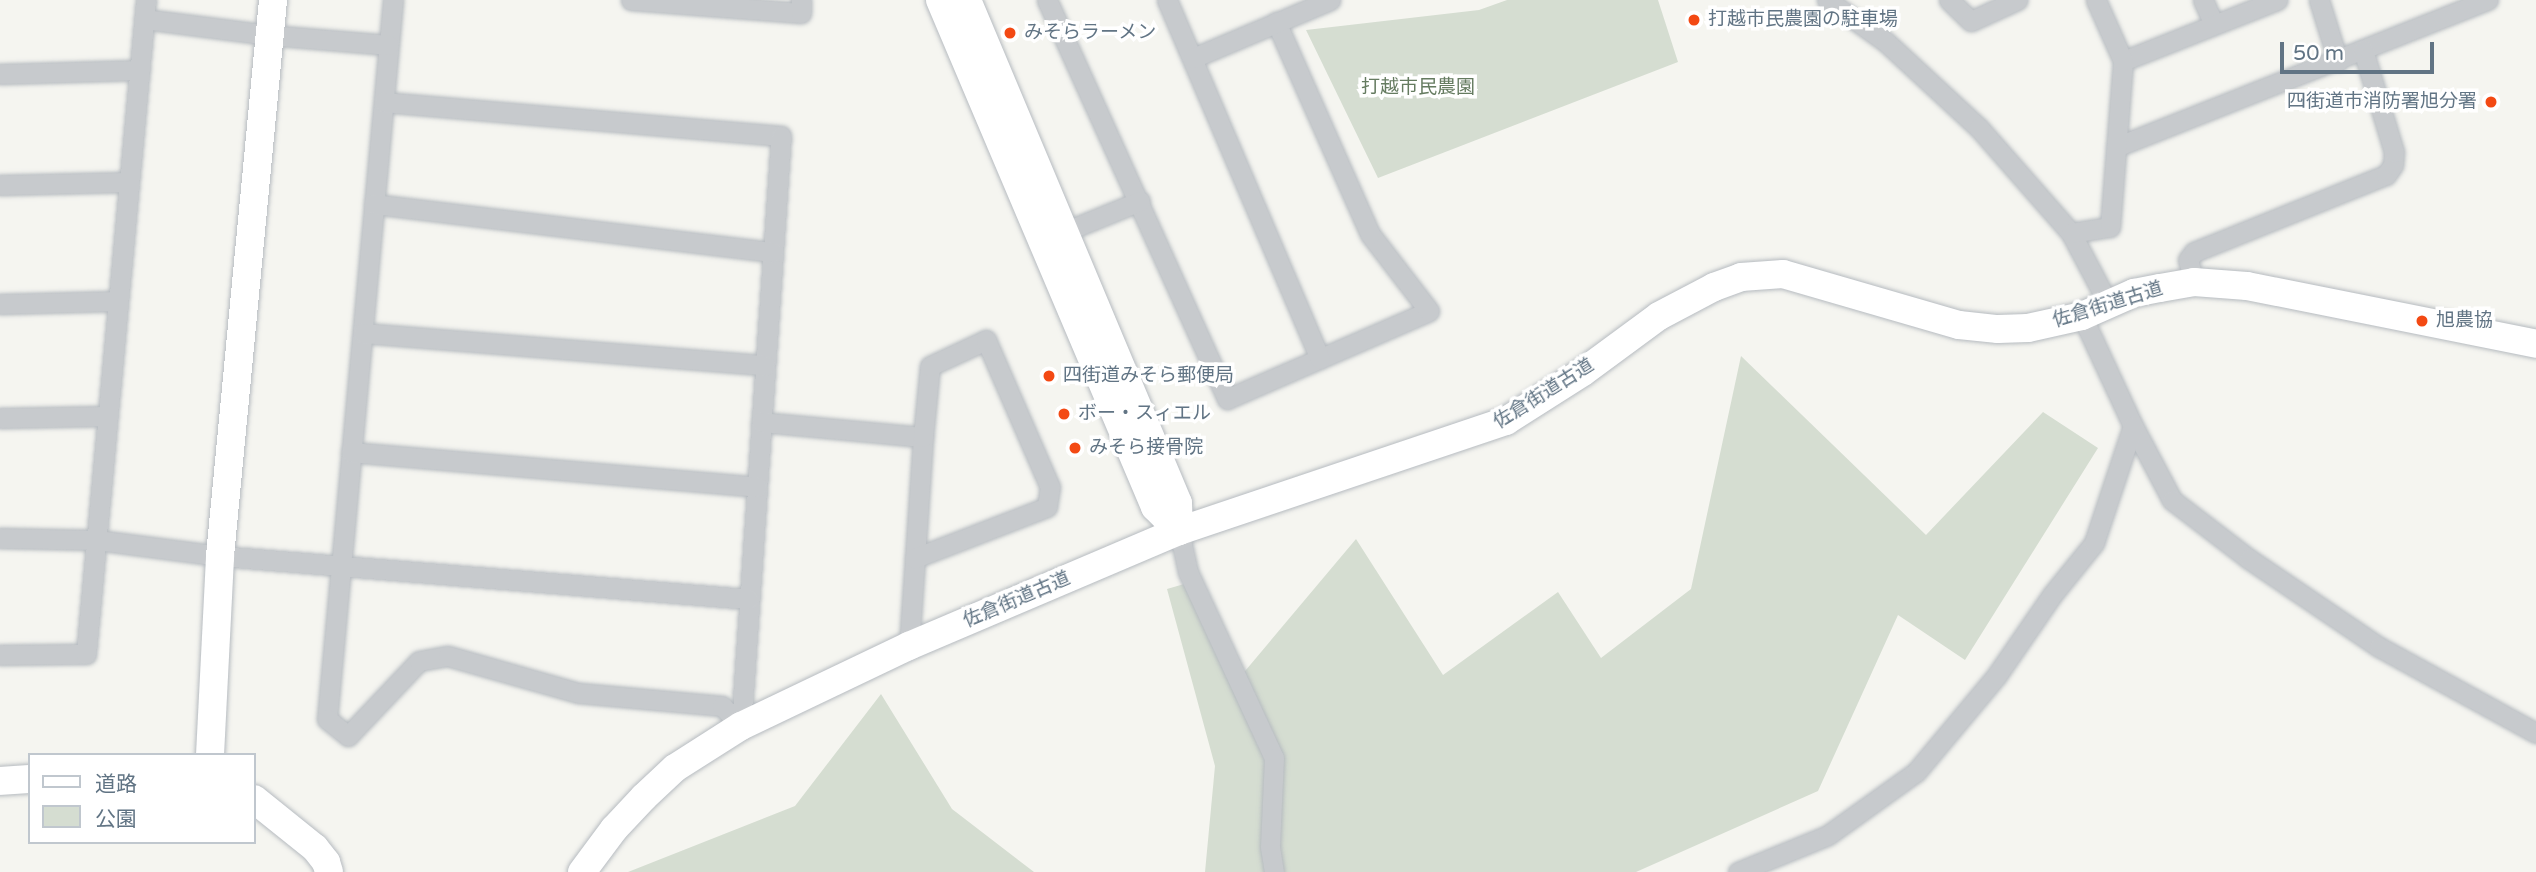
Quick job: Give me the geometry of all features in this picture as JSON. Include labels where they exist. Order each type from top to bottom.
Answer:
[{"type":"street","points":[[210,753],[220,555],[273,0]]},
{"type":"street","points":[[393,0],[327,719],[348,736],[419,661],[448,656],[579,693],[722,706],[741,726]]},
{"type":"street","points":[[631,0],[801,13],[801,0]]},
{"type":"street","points":[[940,0],[1155,507],[1179,531]]},
{"type":"street","points":[[967,0],[1178,503],[1179,531],[1188,572],[1274,758],[1270,847],[1274,872]]},
{"type":"street","points":[[1047,0],[1140,201],[1227,399],[1429,311],[1370,234],[1276,22]]},
{"type":"street","points":[[1167,0],[1320,359]]},
{"type":"street","points":[[1193,58],[1330,0]]},
{"type":"street","points":[[1827,0],[1886,42],[1979,128],[2071,233],[2109,305]]},
{"type":"street","points":[[1949,0],[1970,21],[2017,0]]},
{"type":"street","points":[[2071,233],[2110,227],[2123,61],[2096,0]]},
{"type":"street","points":[[2203,0],[2214,25]]},
{"type":"street","points":[[2123,61],[2277,0]]},
{"type":"street","points":[[2319,0],[2338,61]]},
{"type":"street","points":[[2116,147],[2488,0]]},
{"type":"street","points":[[0,655],[86,654],[145,10],[269,35],[389,45]]},
{"type":"street","points":[[2194,282],[2188,260],[2194,252],[2386,175],[2393,165],[2394,152],[2363,50]]},
{"type":"street","points":[[0,74],[140,70]]},
{"type":"street","points":[[384,102],[781,136],[741,726]]},
{"type":"street","points":[[0,184],[130,182]]},
{"type":"street","points":[[1064,232],[1140,201]]},
{"type":"street","points":[[374,204],[773,252]]},
{"type":"street","name":"佐倉街道古道","points":[[582,872],[614,829],[644,797],[676,768],[741,726],[909,646],[1179,531],[1506,421],[1583,372],[1659,316],[1714,287],[1741,277],[1783,274],[1813,280],[1959,325],[2028,327],[2082,316],[2134,293],[2194,282],[2247,286],[2536,344]]},
{"type":"street","points":[[0,304],[118,301]]},
{"type":"street","points":[[2082,316],[2133,426],[2172,500],[2249,559],[2379,647],[2536,733]]},
{"type":"street","points":[[363,333],[765,365]]},
{"type":"street","points":[[909,646],[923,437],[930,366],[986,340],[1050,487],[1047,507],[915,558]]},
{"type":"street","points":[[0,418],[108,416]]},
{"type":"street","points":[[761,422],[923,437]]},
{"type":"street","points":[[1738,872],[1828,835],[1916,772],[1997,675],[2052,595],[2094,542],[2133,426]]},
{"type":"street","points":[[351,452],[756,487]]},
{"type":"street","points":[[0,538],[97,540],[220,555],[748,599]]},
{"type":"street","points":[[0,781],[28,779]]},
{"type":"street","points":[[256,801],[315,848],[326,862],[329,872]]},
{"type":"green space","name":"打越市民農園","points":[[1507,0],[1658,0],[1678,62],[1378,178],[1306,30],[1479,10]]},
{"type":"green space","points":[[1741,356],[1926,535],[2043,412],[2098,448],[1965,660],[1898,615],[1818,791],[1636,872],[1205,872],[1215,766],[1167,589],[1191,582],[1235,683],[1356,539],[1443,675],[1558,592],[1601,658],[1691,589]]},
{"type":"green space","points":[[881,694],[952,809],[1034,872],[628,872],[795,806]]},
{"type":"place","name":"打越市民農園の駐車場","points":[[1694,20]]},
{"type":"place","name":"みそらラーメン","points":[[1010,33]]},
{"type":"place","name":"四街道市消防署旭分署","points":[[2491,102]]},
{"type":"place","name":"旭農協","points":[[2422,321]]},
{"type":"place","name":"四街道みそら郵便局","points":[[1049,376]]},
{"type":"place","name":"ボー・スィエル","points":[[1064,414]]},
{"type":"place","name":"みそら接骨院","points":[[1075,448]]}]
